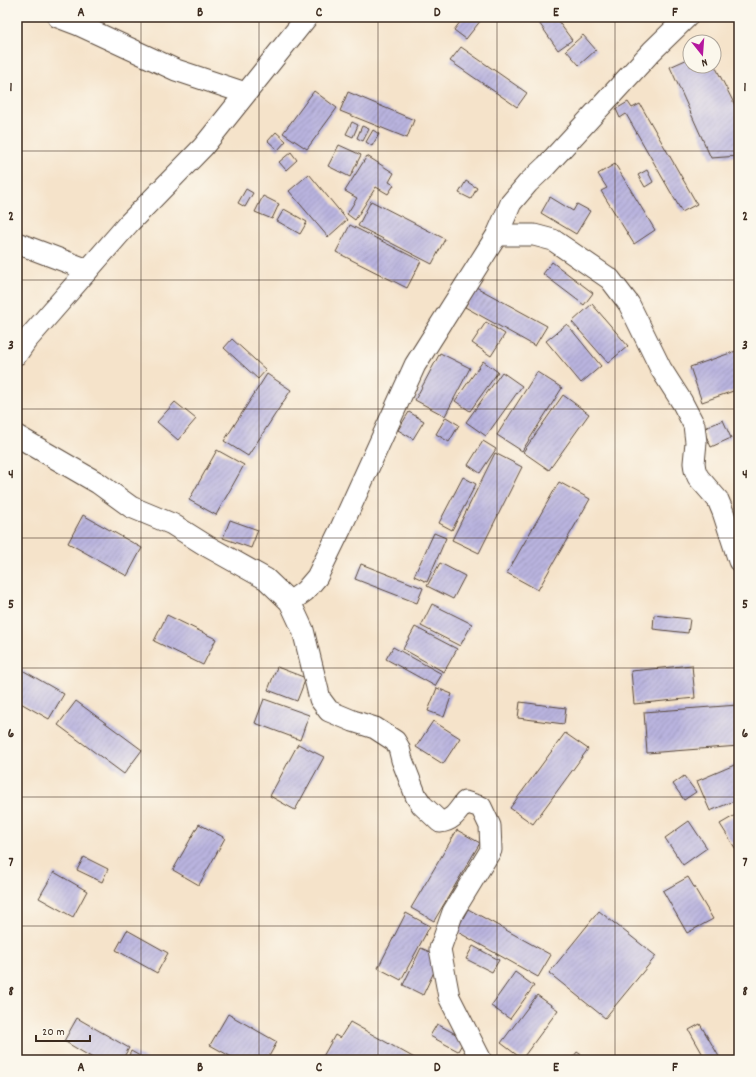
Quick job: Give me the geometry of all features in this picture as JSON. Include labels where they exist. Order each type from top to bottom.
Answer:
[{"type":"street","points":[[58,17],[79,25],[176,70],[245,93]]},
{"type":"street","points":[[17,354],[26,341],[129,223],[203,147],[307,17]]},
{"type":"street","points":[[290,602],[305,591],[317,576],[340,530],[415,365],[497,235],[511,203],[652,51],[687,17]]},
{"type":"street","points":[[497,235],[534,235],[554,240],[610,279],[629,304],[661,369],[682,402],[694,425],[696,442],[694,464],[695,470],[698,477],[718,500],[739,561]]},
{"type":"street","points":[[17,243],[88,270]]},
{"type":"street","points":[[17,436],[98,483],[132,507],[172,524],[207,546],[266,579],[290,602],[303,630],[320,699],[329,711],[375,728],[395,742],[416,796],[422,805],[440,822],[448,822],[465,802],[481,807],[490,826],[491,850],[453,912],[440,949],[449,997],[481,1060]]},
{"type":"building","points":[[80,17],[102,17],[99,25]]},
{"type":"building","points":[[464,17],[477,17],[481,20],[466,39],[454,30]]},
{"type":"building","points":[[535,17],[555,17],[572,40],[558,50]]},
{"type":"building","points":[[583,35],[596,50],[579,65],[566,50]]},
{"type":"building","points":[[461,47],[527,93],[517,107],[450,61]]},
{"type":"building","points":[[682,62],[682,74],[719,74],[739,113],[739,156],[711,158],[670,67]]},
{"type":"building","points":[[314,91],[337,108],[307,149],[283,133]]},
{"type":"building","points":[[348,92],[414,120],[407,138],[340,111]]},
{"type":"building","points":[[628,102],[632,108],[640,104],[697,204],[682,212],[626,114],[620,118],[616,109]]},
{"type":"building","points":[[352,122],[358,125],[353,137],[346,134]]},
{"type":"building","points":[[362,126],[369,129],[363,141],[357,138]]},
{"type":"building","points":[[373,130],[379,134],[372,146],[366,142]]},
{"type":"building","points":[[276,132],[286,141],[278,150],[268,141]]},
{"type":"building","points":[[339,145],[361,155],[350,177],[328,166]]},
{"type":"building","points":[[291,152],[297,160],[286,170],[279,162]]},
{"type":"building","points":[[367,156],[394,173],[389,182],[394,185],[388,194],[376,187],[355,220],[347,214],[357,198],[345,191]]},
{"type":"building","points":[[615,164],[655,230],[634,244],[601,191],[607,188],[598,174]]},
{"type":"building","points":[[647,170],[653,182],[645,187],[638,175]]},
{"type":"building","points":[[309,174],[347,220],[328,237],[289,191]]},
{"type":"building","points":[[466,181],[477,188],[471,199],[459,193]]},
{"type":"building","points":[[246,189],[253,193],[245,207],[238,203]]},
{"type":"building","points":[[263,196],[279,204],[272,219],[255,212]]},
{"type":"building","points":[[550,197],[573,211],[577,204],[590,211],[576,234],[541,213]]},
{"type":"building","points":[[371,201],[445,239],[432,264],[358,226]]},
{"type":"building","points":[[284,209],[307,222],[300,234],[277,221]]},
{"type":"building","points":[[350,225],[421,261],[407,288],[336,252]]},
{"type":"building","points":[[552,262],[593,293],[584,305],[543,274]]},
{"type":"building","points":[[476,287],[547,326],[535,346],[465,307]]},
{"type":"building","points":[[592,304],[628,346],[608,363],[572,322]]},
{"type":"building","points":[[486,322],[505,334],[491,356],[472,343]]},
{"type":"building","points":[[567,324],[601,366],[581,383],[546,341]]},
{"type":"building","points":[[232,339],[266,370],[258,379],[224,348]]},
{"type":"building","points":[[739,350],[739,389],[702,402],[690,367]]},
{"type":"building","points":[[440,353],[470,368],[445,416],[415,400]]},
{"type":"building","points":[[483,361],[498,372],[470,411],[455,401]]},
{"type":"building","points":[[502,372],[522,386],[486,436],[466,422]]},
{"type":"building","points":[[537,372],[562,388],[522,451],[497,435]]},
{"type":"building","points":[[267,374],[291,390],[248,456],[224,441]]},
{"type":"building","points":[[563,395],[589,414],[549,470],[523,452]]},
{"type":"building","points":[[175,402],[196,419],[178,440],[157,422]]},
{"type":"building","points":[[409,412],[424,421],[413,439],[398,430]]},
{"type":"building","points":[[446,417],[459,425],[449,442],[436,434]]},
{"type":"building","points":[[723,420],[731,438],[711,447],[703,429]]},
{"type":"building","points":[[483,441],[496,449],[480,473],[468,465]]},
{"type":"building","points":[[217,450],[244,465],[216,515],[189,500]]},
{"type":"building","points":[[495,453],[522,467],[479,553],[452,540]]},
{"type":"building","points":[[463,477],[476,484],[452,530],[439,523]]},
{"type":"building","points":[[559,482],[590,499],[538,590],[507,573]]},
{"type":"building","points":[[83,515],[142,548],[127,576],[68,543]]},
{"type":"building","points":[[230,520],[258,530],[251,548],[223,538]]},
{"type":"building","points":[[434,533],[446,538],[427,582],[414,576]]},
{"type":"building","points":[[440,563],[465,576],[453,599],[427,586]]},
{"type":"building","points":[[361,564],[423,588],[417,603],[355,579]]},
{"type":"building","points":[[432,604],[472,624],[460,646],[421,626]]},
{"type":"building","points":[[167,615],[216,639],[203,665],[154,641]]},
{"type":"building","points":[[654,615],[690,619],[688,633],[653,629]]},
{"type":"building","points":[[415,627],[457,649],[444,672],[403,649]]},
{"type":"building","points":[[393,647],[442,674],[435,686],[386,659]]},
{"type":"building","points":[[692,665],[695,698],[634,704],[631,671]]},
{"type":"building","points":[[17,667],[64,694],[49,719],[17,701]]},
{"type":"building","points":[[277,667],[306,678],[297,701],[268,690]]},
{"type":"building","points":[[437,688],[452,694],[444,717],[428,711]]},
{"type":"building","points":[[264,699],[309,715],[300,740],[255,723]]},
{"type":"building","points":[[76,701],[142,750],[124,774],[58,725]]},
{"type":"building","points":[[520,702],[566,708],[564,724],[518,718]]},
{"type":"building","points":[[738,705],[739,746],[647,753],[644,712]]},
{"type":"building","points":[[433,721],[460,738],[443,764],[416,747]]},
{"type":"building","points":[[565,733],[588,749],[533,824],[510,808]]},
{"type":"building","points":[[298,744],[324,757],[295,810],[270,796]]},
{"type":"building","points":[[739,763],[739,799],[710,811],[697,781]]},
{"type":"building","points":[[684,776],[696,792],[684,800],[673,784]]},
{"type":"building","points":[[739,813],[739,850],[737,851],[720,824]]},
{"type":"building","points":[[689,821],[707,848],[683,865],[665,838]]},
{"type":"building","points":[[199,824],[225,838],[199,885],[173,870]]},
{"type":"building","points":[[457,830],[480,843],[434,921],[411,908]]},
{"type":"building","points":[[84,857],[108,869],[102,882],[77,870]]},
{"type":"building","points":[[54,872],[87,891],[73,917],[39,898]]},
{"type":"building","points":[[688,877],[713,919],[687,933],[663,891]]},
{"type":"building","points":[[468,909],[551,955],[538,977],[456,931]]},
{"type":"building","points":[[599,911],[656,956],[605,1018],[549,973]]},
{"type":"building","points":[[406,913],[430,926],[401,980],[378,968]]},
{"type":"building","points":[[127,930],[168,953],[157,973],[116,950]]},
{"type":"building","points":[[473,946],[499,960],[492,972],[466,959]]},
{"type":"building","points":[[421,948],[441,957],[423,995],[403,985]]},
{"type":"building","points":[[515,972],[534,986],[510,1019],[491,1006]]},
{"type":"building","points":[[537,995],[558,1010],[522,1059],[501,1043]]},
{"type":"building","points":[[228,1014],[277,1042],[267,1060],[237,1060],[210,1045]]},
{"type":"building","points":[[77,1018],[129,1048],[122,1060],[96,1060],[64,1041]]},
{"type":"building","points":[[350,1022],[418,1060],[321,1060],[335,1035],[340,1038]]},
{"type":"building","points":[[437,1024],[465,1039],[458,1051],[430,1036]]},
{"type":"building","points":[[700,1024],[721,1060],[706,1060],[689,1030]]},
{"type":"building","points":[[131,1051],[147,1060],[127,1060]]},
{"type":"building","points":[[577,1052],[589,1060],[571,1060]]}]
